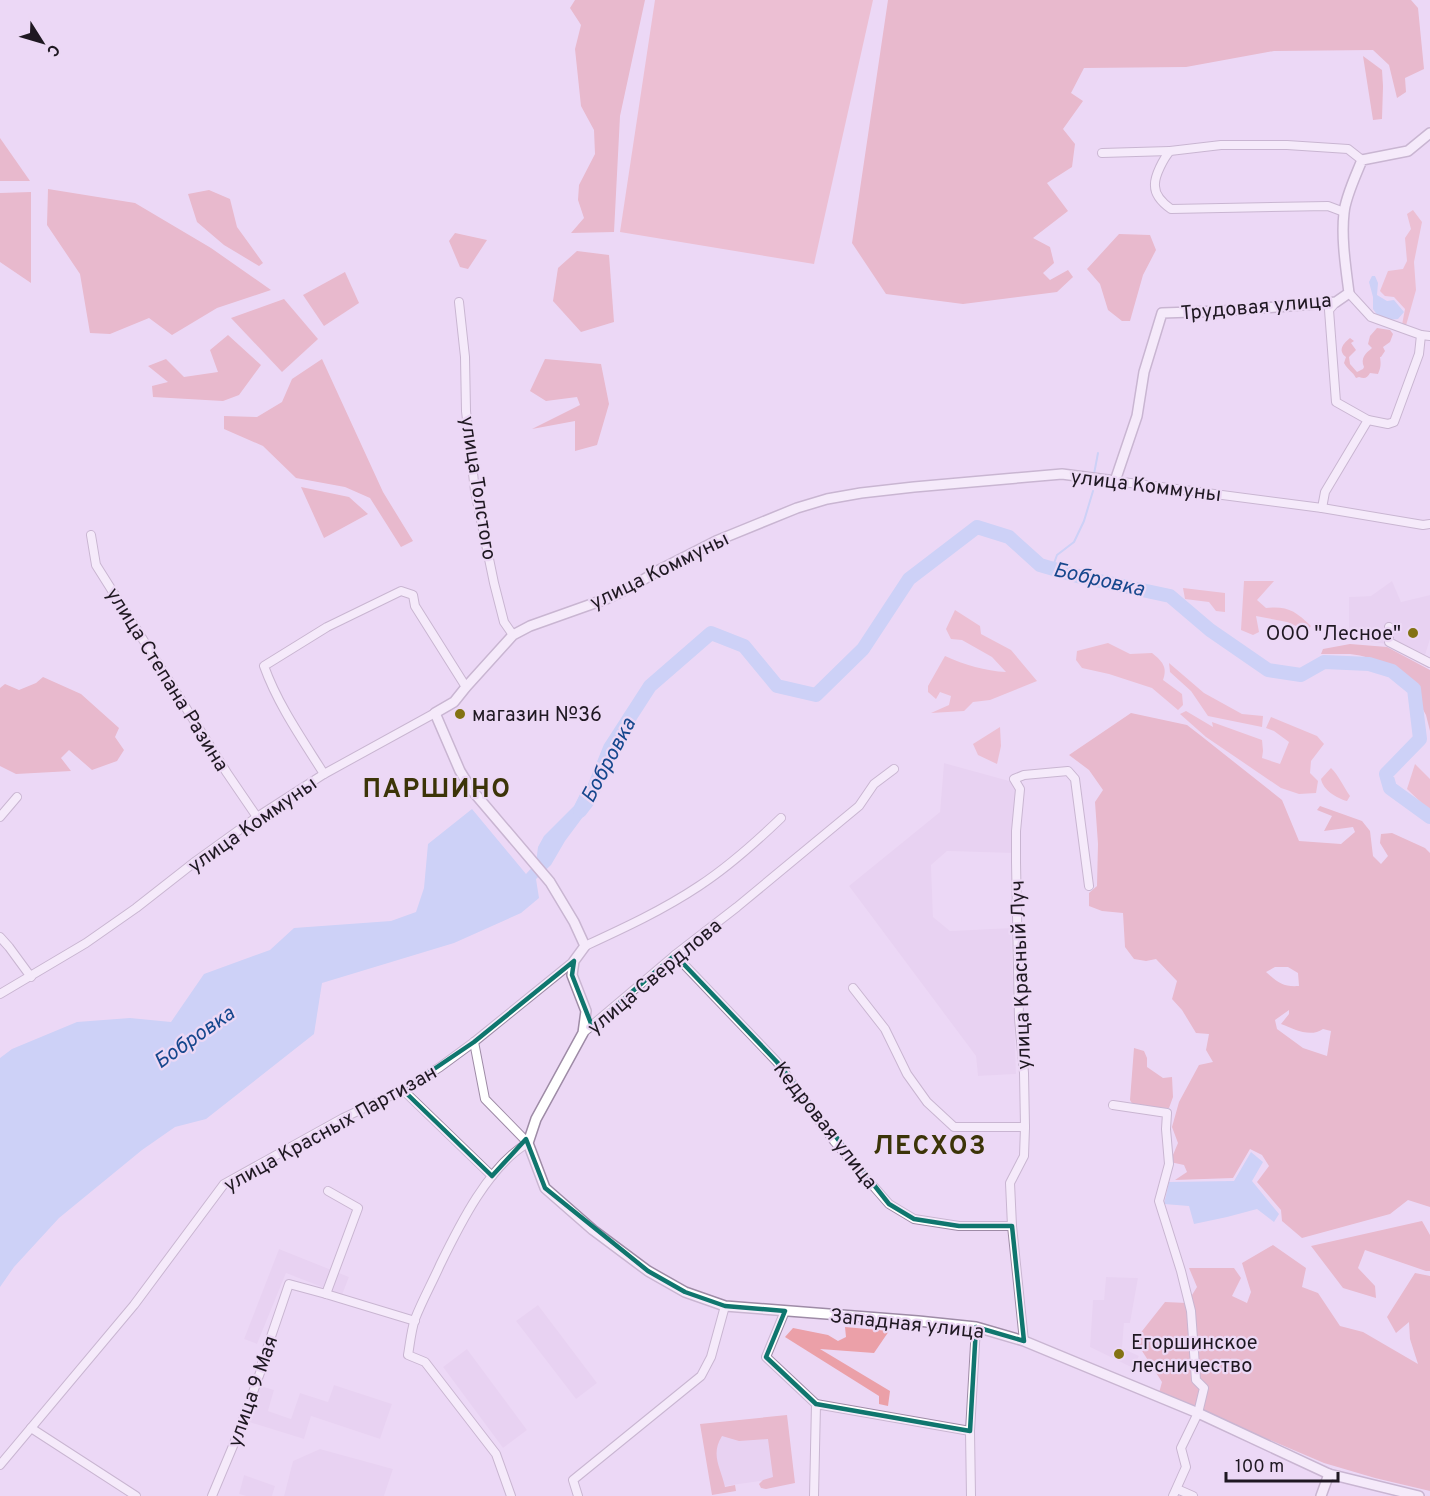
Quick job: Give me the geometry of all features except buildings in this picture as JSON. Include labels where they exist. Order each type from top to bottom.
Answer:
[{"type":"street","points":[[1102,153],[1170,151],[1221,145],[1287,146],[1348,149],[1362,160],[1408,151],[1430,133]]},
{"type":"street","points":[[1170,151],[1162,161],[1155,187],[1161,202],[1171,209],[1328,206],[1344,212]]},
{"type":"street","points":[[1362,160],[1344,212],[1345,263],[1349,293],[1371,317],[1421,335],[1430,336]]},
{"type":"street","name":"Трудовая улица","points":[[1115,481],[1137,416],[1144,372],[1162,313],[1223,312],[1336,302],[1349,293]]},
{"type":"street","name":"улица Толстого","points":[[459,302],[474,491],[504,622],[513,635]]},
{"type":"street","points":[[1336,302],[1329,310],[1336,402],[1368,420],[1388,424],[1394,422],[1419,354],[1421,335]]},
{"type":"street","points":[[1322,508],[1325,492],[1368,420]]},
{"type":"street","name":"улица Коммуны","points":[[0,994],[86,943],[136,908],[196,861],[324,774],[454,702],[513,635],[530,626],[606,599],[716,541],[796,508],[861,493],[1062,474],[1322,508],[1423,525],[1430,524]]},
{"type":"street","name":"улица Степана Разина","points":[[92,535],[96,565],[257,818]]},
{"type":"street","points":[[324,774],[283,709],[264,666],[327,627],[401,591],[413,595],[415,606],[466,687]]},
{"type":"street","points":[[1389,627],[1389,642],[1430,663]]},
{"type":"street","points":[[435,713],[460,771],[471,789],[550,882],[574,922],[585,946]]},
{"type":"street","name":"улица Свердлова","points":[[528,1143],[536,1119],[583,1033],[675,955],[859,806],[874,784],[894,769]]},
{"type":"street","name":"улица Красный Луч","points":[[1024,1341],[1012,1226],[1010,1183],[1024,1156],[1025,1127],[1024,1073],[1019,1019],[1016,862],[1020,789],[1014,778],[1068,771],[1075,779],[1089,886]]},
{"type":"street","points":[[0,817],[18,797]]},
{"type":"street","name":"улица Красных Партизан","points":[[0,1465],[134,1305],[224,1184],[343,1118],[403,1090],[440,1067],[574,960],[585,946],[632,924],[700,886],[757,842],[781,818]]},
{"type":"street","points":[[0,937],[31,977]]},
{"type":"street","name":"Кедровая улица","points":[[675,955],[777,1062],[834,1141],[889,1204],[914,1219],[959,1226],[1012,1226]]},
{"type":"street","points":[[574,960],[572,975],[586,1011],[583,1033]]},
{"type":"street","points":[[853,988],[885,1029],[908,1074],[927,1102],[954,1127],[1025,1127]]},
{"type":"street","points":[[474,1042],[485,1100],[528,1143],[517,1149],[492,1176],[470,1209],[415,1321],[408,1355],[424,1362],[496,1454],[511,1496]]},
{"type":"street","points":[[403,1090],[492,1176]]},
{"type":"street","points":[[1113,1104],[1167,1113],[1169,1164],[1159,1201],[1191,1311],[1196,1380],[1204,1388],[1198,1413],[1181,1448],[1186,1467],[1175,1492],[1193,1496]]},
{"type":"street","name":"Западная улица","points":[[528,1143],[545,1188],[593,1230],[648,1271],[685,1292],[725,1306],[918,1321],[975,1328],[1024,1341],[1198,1413],[1329,1474],[1419,1496]]},
{"type":"street","points":[[328,1191],[358,1208],[326,1294],[415,1321]]},
{"type":"street","name":"улица 9 Мая","points":[[212,1496],[238,1434],[289,1284],[326,1294]]},
{"type":"street","points":[[578,1496],[573,1480],[701,1376],[711,1357],[725,1306]]},
{"type":"street","points":[[784,1311],[766,1357],[816,1404],[970,1431]]},
{"type":"street","points":[[971,1496],[970,1431],[975,1328]]},
{"type":"street","points":[[814,1496],[816,1404]]},
{"type":"street","points":[[31,1428],[136,1496]]},
{"type":"street","points":[[1321,1496],[1329,1474]]},
{"type":"highlighted area","points":[[675,955],[777,1062],[889,1204],[914,1219],[959,1226],[1012,1226],[1024,1341],[976,1327],[970,1431],[816,1404],[766,1357],[785,1311],[725,1306],[685,1292],[648,1271],[545,1188],[526,1139],[492,1176],[403,1090],[474,1042],[574,961],[572,975],[592,1026]]},
{"type":"shaded area","points":[[575,0],[645,0],[620,116],[614,232],[571,233],[584,218],[578,200],[579,185],[595,154],[594,130],[581,106],[575,49],[581,25],[570,8]]},
{"type":"shaded area","points":[[655,0],[873,0],[814,264],[620,232]]},
{"type":"shaded area","points":[[888,0],[1411,0],[1418,8],[1424,69],[1405,78],[1406,92],[1397,98],[1389,65],[1373,50],[1274,51],[1186,67],[1084,68],[1071,93],[1083,101],[1063,129],[1075,144],[1072,167],[1047,183],[1068,211],[1033,238],[1050,247],[1054,263],[1043,273],[1050,280],[1068,270],[1073,277],[1057,292],[963,304],[886,294],[852,243]]},
{"type":"shaded area","points":[[1363,56],[1382,70],[1382,119],[1373,120]]},
{"type":"shaded area","points":[[0,138],[30,181],[0,181]]},
{"type":"shaded area","points":[[48,189],[135,203],[211,248],[271,290],[217,308],[172,335],[149,318],[110,334],[90,333],[80,274],[47,225]]},
{"type":"shaded area","points":[[209,190],[230,199],[237,227],[263,263],[259,266],[224,245],[197,222],[188,194]]},
{"type":"shaded area","points":[[31,192],[31,283],[0,262],[0,193]]},
{"type":"shaded area","points":[[1413,210],[1422,222],[1414,262],[1416,290],[1405,329],[1402,325],[1405,309],[1394,297],[1385,296],[1380,291],[1388,271],[1403,269],[1407,261],[1405,238],[1411,229],[1407,214]]},
{"type":"shaded area","points":[[455,233],[487,240],[468,269],[460,267],[449,241]]},
{"type":"shaded area","points":[[1119,234],[1150,235],[1156,250],[1143,275],[1130,321],[1122,321],[1108,310],[1100,284],[1087,269]]},
{"type":"shaded area","points":[[577,251],[609,255],[614,322],[581,332],[553,301],[558,268]]},
{"type":"shaded area","points":[[345,272],[359,303],[324,326],[303,295]]},
{"type":"shaded area","points":[[284,299],[318,339],[282,372],[231,318]]},
{"type":"shaded area","points":[[1377,328],[1390,330],[1393,334],[1390,342],[1383,347],[1385,351],[1380,357],[1378,374],[1370,373],[1366,378],[1356,378],[1344,363],[1346,357],[1342,352],[1342,347],[1350,338],[1354,341],[1351,343],[1356,350],[1349,357],[1350,364],[1357,372],[1363,369],[1363,358],[1372,348],[1368,344],[1370,336]]},
{"type":"shaded area","points":[[228,335],[261,365],[239,395],[223,401],[153,397],[152,386],[168,382],[148,366],[166,359],[184,377],[218,372],[210,350]]},
{"type":"shaded area","points":[[322,359],[383,492],[413,541],[401,547],[370,498],[345,487],[296,478],[263,446],[224,429],[224,416],[257,417],[282,402],[292,379]]},
{"type":"shaded area","points":[[545,359],[601,364],[609,404],[597,445],[575,451],[575,421],[532,429],[580,405],[577,397],[546,401],[530,391]]},
{"type":"shaded area","points":[[301,487],[349,497],[368,514],[324,538]]},
{"type":"shaded area","points":[[1244,581],[1274,581],[1257,600],[1266,608],[1291,611],[1311,626],[1307,631],[1287,622],[1256,616],[1259,632],[1253,635],[1241,630]]},
{"type":"shaded area","name":"ООО \"Лесное\"","points":[[1392,581],[1401,602],[1430,595],[1430,639],[1423,662],[1387,644],[1349,639],[1349,597],[1371,596]]},
{"type":"shaded area","points":[[1183,588],[1225,593],[1225,612],[1216,611],[1209,602],[1185,599]]},
{"type":"shaded area","points":[[955,610],[980,626],[981,634],[1011,650],[1037,681],[990,700],[973,702],[964,711],[931,713],[949,705],[951,696],[940,692],[936,699],[928,692],[928,686],[945,656],[975,667],[1006,672],[992,657],[962,640],[951,639],[946,629]]},
{"type":"shaded area","points":[[1108,643],[1130,654],[1152,653],[1156,656],[1164,668],[1163,680],[1182,694],[1183,705],[1178,710],[1152,688],[1082,668],[1076,660],[1077,651]]},
{"type":"shaded area","points":[[1350,644],[1387,647],[1430,670],[1430,731],[1426,715],[1420,704],[1420,687],[1412,681],[1396,670],[1369,658],[1350,654],[1321,654],[1323,649]]},
{"type":"shaded area","points":[[1169,663],[1204,693],[1242,714],[1263,716],[1262,727],[1208,716],[1191,691],[1170,672]]},
{"type":"shaded area","points":[[43,677],[81,694],[119,728],[115,737],[124,750],[117,761],[92,770],[69,750],[61,758],[71,771],[16,774],[0,766],[0,688],[5,684],[19,690],[36,683]]},
{"type":"shaded area","points":[[1186,711],[1213,727],[1212,722],[1262,740],[1262,758],[1280,764],[1289,742],[1266,728],[1271,717],[1317,736],[1324,744],[1311,761],[1310,773],[1318,781],[1316,793],[1299,794],[1281,788],[1206,737],[1180,714]]},
{"type":"shaded area","points":[[1131,713],[1187,725],[1282,800],[1299,841],[1341,844],[1355,832],[1353,827],[1324,831],[1332,816],[1317,810],[1320,806],[1362,821],[1370,831],[1373,856],[1381,864],[1388,856],[1380,843],[1381,834],[1392,833],[1425,848],[1430,853],[1430,1207],[1408,1200],[1390,1214],[1302,1238],[1282,1221],[1281,1210],[1257,1182],[1269,1166],[1262,1155],[1250,1149],[1233,1178],[1175,1180],[1187,1172],[1184,1165],[1170,1162],[1178,1143],[1172,1127],[1179,1102],[1199,1065],[1213,1062],[1206,1050],[1209,1034],[1196,1033],[1182,1010],[1172,999],[1177,981],[1156,959],[1146,961],[1134,959],[1125,947],[1123,913],[1102,911],[1089,906],[1089,893],[1097,886],[1098,844],[1095,802],[1103,790],[1089,770],[1069,755]],"holes":[[[1275,967],[1288,967],[1298,973],[1299,986],[1281,984],[1266,972]],[[1289,1010],[1289,1014],[1281,1024],[1307,1033],[1323,1029],[1331,1031],[1327,1056],[1303,1048],[1277,1029],[1275,1020]]]},
{"type":"shaded area","points":[[1000,727],[1001,746],[997,764],[978,755],[973,744]]},
{"type":"shaded area","points":[[944,763],[1013,782],[1016,793],[1012,853],[947,851],[931,865],[933,917],[950,931],[1011,928],[1016,1074],[978,1076],[976,1056],[849,886],[940,812]]},
{"type":"shaded area","points":[[1415,764],[1430,779],[1430,811],[1407,789]]},
{"type":"shaded area","points":[[1331,768],[1350,796],[1347,801],[1331,793],[1322,783],[1321,779]]},
{"type":"shaded area","points":[[1134,1048],[1144,1051],[1147,1067],[1163,1078],[1172,1077],[1173,1097],[1169,1108],[1134,1107],[1130,1100]]},
{"type":"shaded area","points":[[1422,1221],[1430,1235],[1430,1271],[1365,1250],[1358,1268],[1375,1286],[1376,1298],[1343,1288],[1311,1246]]},
{"type":"shaded area","points":[[1273,1245],[1306,1268],[1302,1287],[1318,1293],[1340,1326],[1363,1332],[1418,1364],[1410,1339],[1409,1322],[1396,1333],[1387,1317],[1415,1273],[1430,1276],[1430,1491],[1324,1463],[1159,1393],[1162,1382],[1135,1340],[1165,1302],[1187,1303],[1197,1287],[1189,1268],[1234,1268],[1241,1278],[1232,1296],[1247,1303],[1251,1292],[1242,1263]]},
{"type":"shaded area","points":[[279,1249],[349,1277],[342,1295],[286,1273],[257,1344],[244,1339]]},
{"type":"shaded area","name":"Егоршинское лесничество","points":[[1106,1277],[1138,1278],[1130,1323],[1124,1323],[1122,1348],[1139,1356],[1133,1368],[1090,1347],[1093,1300],[1104,1300]]},
{"type":"shaded area","points":[[538,1305],[597,1383],[576,1399],[516,1321]]},
{"type":"shaded area","points":[[845,1327],[889,1331],[874,1353],[820,1349],[890,1391],[888,1406],[879,1404],[879,1396],[785,1337],[793,1328],[828,1335],[838,1341],[846,1337]]},
{"type":"shaded area","points":[[467,1349],[527,1430],[503,1448],[443,1367]]},
{"type":"shaded area","points":[[334,1385],[392,1404],[380,1439],[311,1416],[304,1439],[249,1422],[261,1386],[274,1390],[268,1411],[291,1419],[300,1393],[328,1402]]},
{"type":"shaded area","points":[[787,1415],[795,1483],[761,1488],[759,1484],[763,1480],[773,1477],[768,1439],[739,1441],[722,1436],[717,1449],[718,1462],[725,1487],[735,1485],[736,1491],[712,1495],[700,1424]]},
{"type":"shaded area","points":[[776,1428],[782,1478],[718,1487],[711,1437]]},
{"type":"shaded area","points":[[320,1449],[393,1469],[384,1496],[284,1496],[293,1461]]},
{"type":"shaded area","points":[[244,1475],[275,1486],[272,1496],[239,1494]]},
{"type":"water","points":[[1372,276],[1375,276],[1378,283],[1377,295],[1387,301],[1394,300],[1404,312],[1398,319],[1380,319],[1373,309],[1369,282]]},
{"type":"water","points":[[580,794],[594,802],[565,841],[551,865],[536,879],[539,898],[521,913],[454,943],[322,983],[314,1034],[206,1119],[175,1127],[142,1150],[59,1218],[14,1267],[0,1287],[0,1058],[12,1049],[77,1022],[130,1018],[171,1022],[204,974],[270,950],[294,928],[391,921],[416,912],[424,888],[428,844],[472,809],[526,874],[536,863],[538,847],[544,836],[574,806]]},
{"type":"water","points":[[1251,1152],[1263,1162],[1252,1181],[1279,1214],[1274,1222],[1257,1209],[1194,1224],[1189,1206],[1164,1204],[1169,1182],[1234,1181]]},
{"type":"waterway","points":[[1094,474],[1098,453]]},
{"type":"waterway","points":[[1052,569],[1057,555],[1074,542],[1084,521],[1093,491]]},
{"type":"waterway","name":"Бобровка","points":[[580,811],[590,798],[610,748],[650,686],[711,633],[744,646],[777,686],[816,695],[863,649],[909,579],[977,527],[1009,537],[1040,565],[1081,577],[1170,596],[1210,630],[1268,670],[1301,675],[1324,662],[1369,664],[1392,671],[1414,689],[1420,739],[1386,774],[1390,788],[1430,817]]},
{"type":"place","name":"ООО \"Лесное\"","points":[[1413,633]]},
{"type":"place","name":"магазин №36","points":[[460,714]]},
{"type":"place","name":"Егоршинское лесничество","points":[[1119,1354]]},
{"type":"district","name":"ПАРШИНО","points":[[437,788]]},
{"type":"district","name":"ЛЕСХОЗ","points":[[930,1145]]}]
